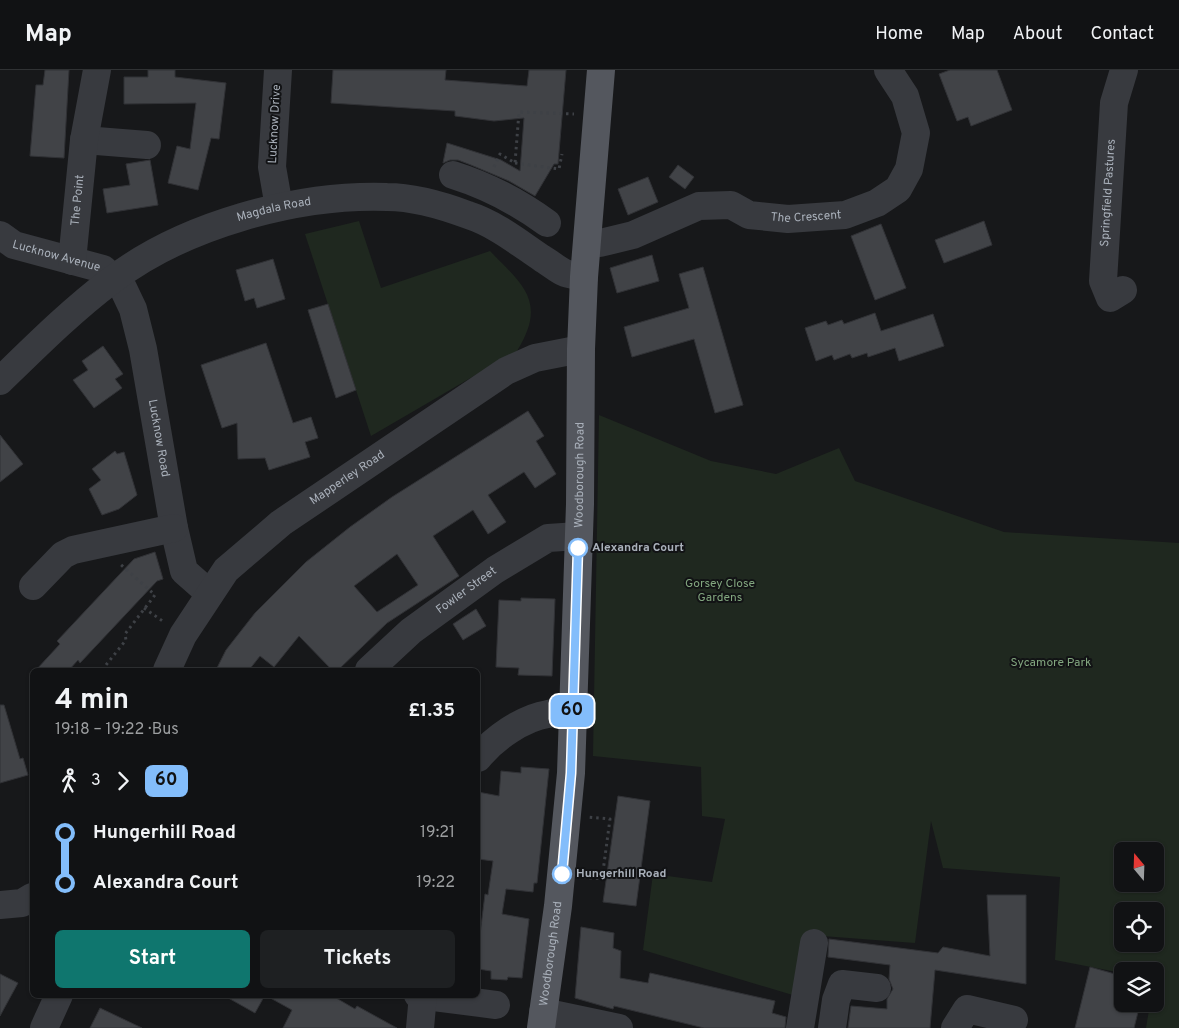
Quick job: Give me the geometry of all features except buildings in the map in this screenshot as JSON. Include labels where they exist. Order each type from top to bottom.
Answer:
[{"type":"main road","name":"Woodborough Road","points":[[542,1020],[568,815],[578,536],[584,277],[601,70]]},
{"type":"street","name":"The Point","points":[[72,261],[84,140],[97,70]]},
{"type":"street","name":"Lucknow Drive","points":[[278,70],[272,166],[279,207]]},
{"type":"street","name":"The Crescent","points":[[588,241],[600,243],[633,235],[699,206],[731,205],[749,215],[788,219],[845,215],[877,203],[898,188],[909,169],[916,133],[905,96],[888,70]]},
{"type":"street","name":"Springfield Pastures","points":[[1123,290],[1110,298],[1103,280],[1114,103],[1124,70]]},
{"type":"street","points":[[84,140],[147,145]]},
{"type":"street","points":[[452,175],[483,185],[517,201],[547,223]]},
{"type":"street","points":[[469,215],[483,185]]},
{"type":"street","name":"Magdala Road","points":[[0,381],[60,323],[113,279],[159,250],[213,228],[279,207],[336,199],[388,197],[469,215],[497,227],[565,273],[584,277]]},
{"type":"street","name":"Lucknow Avenue","points":[[0,234],[14,245],[103,269],[113,279]]},
{"type":"street","name":"Lucknow Road","points":[[113,279],[123,288],[134,309],[143,349],[174,528],[184,571],[210,593]]},
{"type":"street","name":"Mapperley Road","points":[[168,668],[183,635],[226,570],[281,523],[506,371],[535,358],[581,349]]},
{"type":"street","points":[[33,586],[63,555],[73,550],[174,528]]},
{"type":"street","name":"Fowler Street","points":[[371,668],[411,630],[495,570],[548,538],[578,536]]},
{"type":"street","points":[[480,756],[498,739],[525,722],[549,713],[572,715]]},
{"type":"street","points":[[0,905],[22,903],[30,898]]},
{"type":"street","points":[[800,1028],[814,943]]},
{"type":"street","points":[[832,1028],[836,1000],[842,984],[877,988]]},
{"type":"street","points":[[44,1028],[58,998]]},
{"type":"street","points":[[420,1028],[421,998]]},
{"type":"street","points":[[441,998],[496,1006]]},
{"type":"street","points":[[955,1028],[967,1009],[1014,1020]]},
{"type":"street","points":[[542,1020],[619,1028]]},
{"type":"path","points":[[515,163],[518,112],[575,114]]},
{"type":"path","points":[[500,154],[515,163],[559,169],[562,154]]},
{"type":"path","points":[[98,545],[155,595],[125,634],[126,640],[104,668]]},
{"type":"path","points":[[562,874],[602,879],[610,820],[568,815]]},
{"type":"green space","points":[[359,221],[381,288],[490,251],[513,274],[528,296],[531,307],[526,334],[517,351],[371,436],[305,234]]},
{"type":"green space","points":[[599,415],[711,461],[776,474],[839,448],[855,481],[1004,532],[1179,543],[1179,1028],[1146,1028],[1149,1012],[1164,1012],[1164,962],[1114,962],[1114,971],[1055,960],[1060,877],[943,868],[931,821],[915,943],[822,936],[796,996],[643,950],[653,874],[712,882],[725,819],[702,816],[701,767],[593,756]]},
{"type":"bus line","name":"60","points":[[562,874],[571,773],[578,548]]},
{"type":"place","name":"Alexandra Court","points":[[578,548]]},
{"type":"place","name":"Hungerhill Road","points":[[562,874]]},
{"type":"park label","name":"Gorsey Close Gardens","points":[[720,591]]},
{"type":"park label","name":"Sycamore Park","points":[[1051,663]]}]
